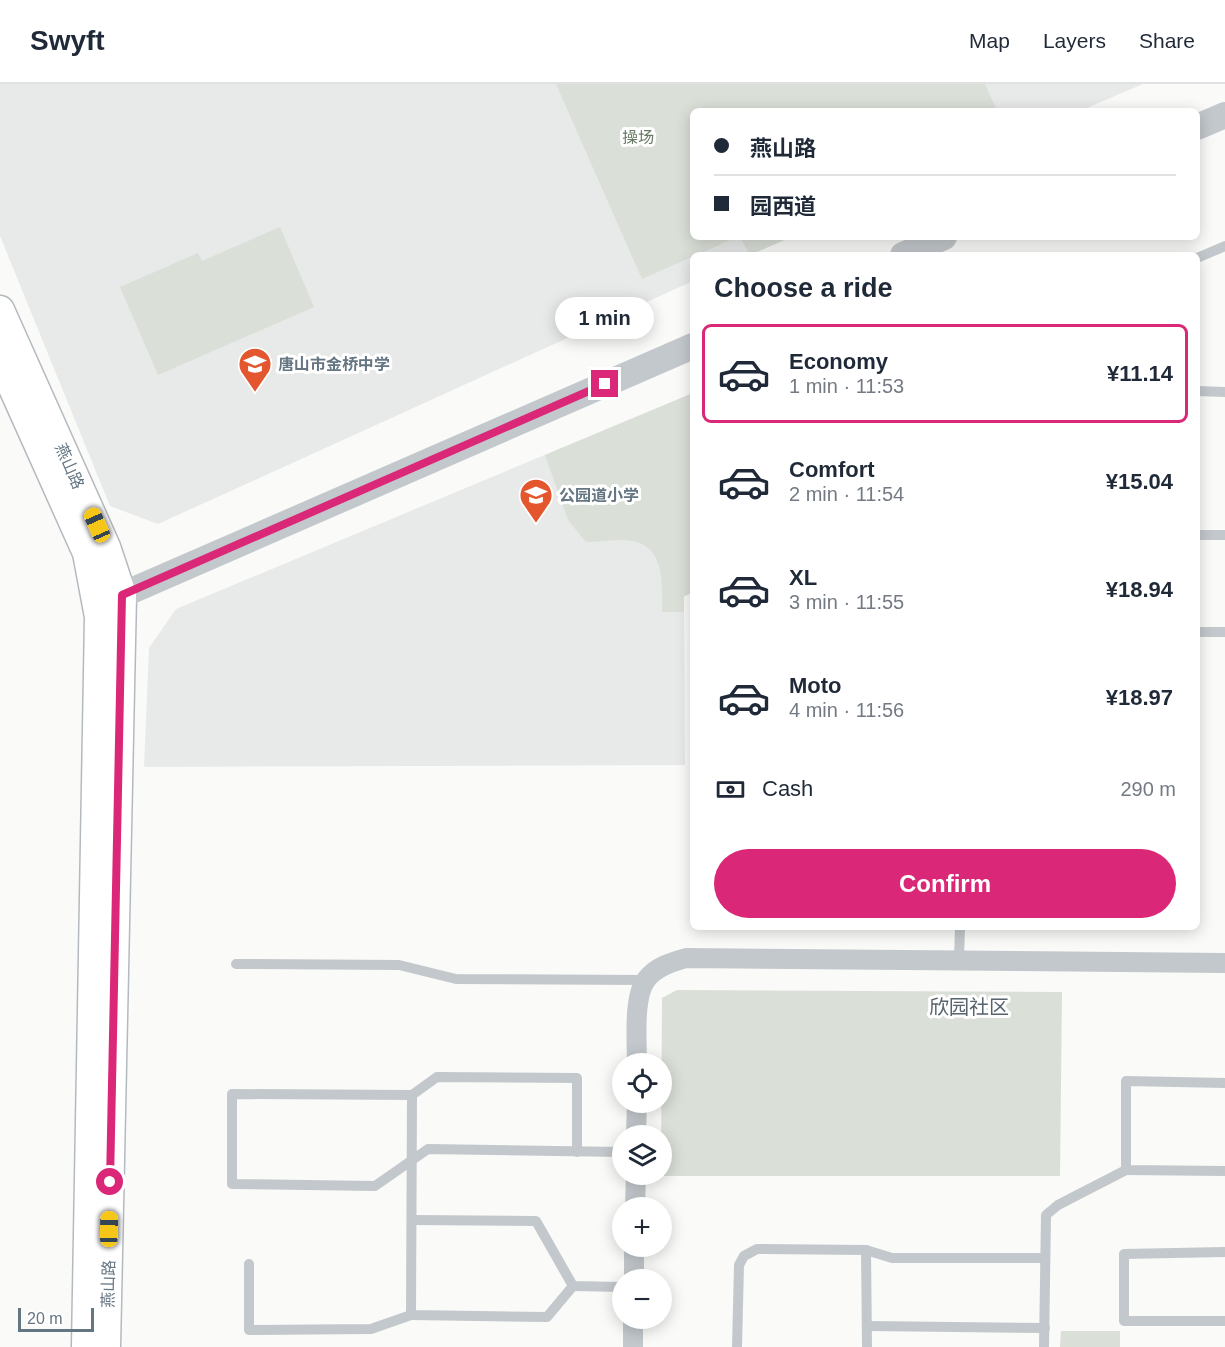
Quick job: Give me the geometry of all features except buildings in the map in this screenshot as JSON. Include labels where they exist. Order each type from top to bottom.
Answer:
[{"type":"main road","name":"燕山路","points":[[0,310],[106,547],[122,595],[106,1347]]},
{"type":"main road","name":"燕山路","points":[[0,359],[87,553],[99,617],[86,1347]]},
{"type":"street","points":[[1200,126],[1225,115]]},
{"type":"street","points":[[910,252],[937,240]]},
{"type":"street","points":[[122,595],[690,347]]},
{"type":"street","points":[[637,1053],[638,1004],[645,980],[665,964],[686,958],[1225,963]]},
{"type":"street","points":[[633,1329],[633,1347]]},
{"type":"lane","points":[[1200,257],[1225,246]]},
{"type":"lane","points":[[1200,392],[1225,392]]},
{"type":"lane","points":[[1200,535],[1225,535]]},
{"type":"lane","points":[[1200,632],[1225,632]]},
{"type":"lane","points":[[959,960],[960,930]]},
{"type":"lane","points":[[236,964],[399,965],[456,979],[645,980]]},
{"type":"lane","points":[[577,1152],[577,1078],[437,1077],[412,1095],[232,1094],[232,1184],[375,1186],[428,1149],[577,1152],[612,1152]]},
{"type":"lane","points":[[1126,1170],[1126,1081],[1225,1083]]},
{"type":"lane","points":[[411,1315],[412,1095]]},
{"type":"lane","points":[[1044,1347],[1046,1215],[1058,1205],[1126,1170],[1225,1171]]},
{"type":"lane","points":[[412,1220],[536,1221],[573,1286]]},
{"type":"lane","points":[[737,1347],[739,1265],[744,1256],[757,1249],[866,1250],[892,1258],[1044,1258]]},
{"type":"lane","points":[[866,1250],[867,1347]]},
{"type":"lane","points":[[1225,1252],[1124,1254],[1124,1321],[1225,1321]]},
{"type":"lane","points":[[249,1264],[249,1330],[371,1329],[411,1315],[547,1317],[573,1286]]},
{"type":"lane","points":[[573,1286],[612,1287]]},
{"type":"lane","points":[[867,1326],[1045,1328]]},
{"type":"shaded area","name":"唐山市金桥中学","points":[[0,84],[1143,84],[1087,108],[690,108],[690,240],[784,240],[757,252],[690,252],[690,282],[158,524],[110,506],[0,236]]},
{"type":"shaded area","name":"公园道小学","points":[[690,394],[690,594],[684,597],[685,765],[144,767],[149,648],[176,609]]},
{"type":"green space","name":"操场","points":[[556,84],[985,84],[996,108],[690,108],[690,240],[730,240],[703,252],[690,252],[690,258],[642,279]]},
{"type":"green space","points":[[280,227],[314,307],[158,375],[120,287],[198,253],[202,261]]},
{"type":"green space","points":[[742,240],[784,240],[757,252],[748,252]]},
{"type":"green space","points":[[690,394],[690,593],[684,596],[684,612],[662,612],[660,570],[657,560],[644,545],[628,540],[586,542],[568,520],[545,455]]},
{"type":"green space","points":[[677,990],[1062,992],[1060,1176],[672,1176],[672,1125],[661,1125],[661,1113],[672,1113],[672,1053],[662,1053],[662,998]]},
{"type":"green space","points":[[1061,1331],[1120,1331],[1120,1347],[1060,1347]]},
{"type":"place","name":"唐山市金桥中学","points":[[255,393]]},
{"type":"place","name":"公园道小学","points":[[536,524]]},
{"type":"district","name":"欣园社区","points":[[969,1007]]},
{"type":"route","points":[[110,1182],[122,595],[605,384]]}]
